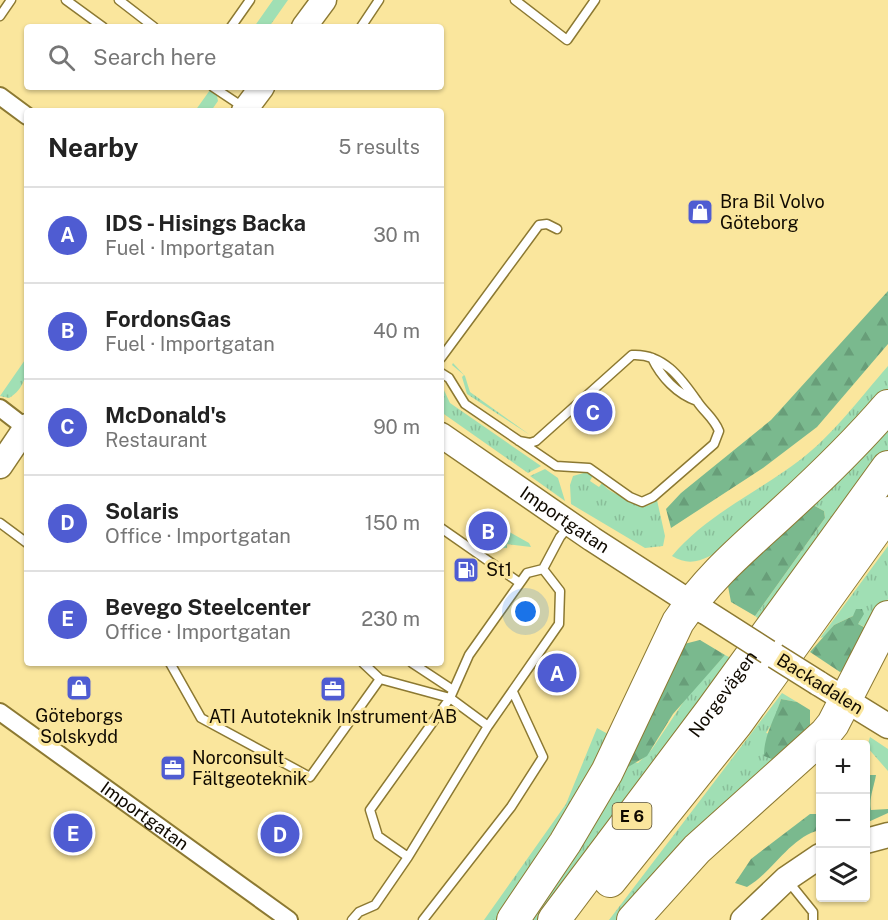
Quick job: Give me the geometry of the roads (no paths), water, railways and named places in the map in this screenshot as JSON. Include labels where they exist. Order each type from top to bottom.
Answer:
[{"type":"highway","points":[[513,920],[565,843],[607,771],[678,622],[699,608],[719,569],[822,477],[888,406]]},
{"type":"highway","name":"Norgevägen","points":[[554,920],[717,702],[888,467]]},
{"type":"highway","name":"Norgevägen","points":[[581,920],[737,723],[888,513]]},
{"type":"highway","points":[[633,920],[697,849],[825,734],[888,616]]},
{"type":"street","points":[[306,24],[324,0]]},
{"type":"street","points":[[246,108],[260,90]]},
{"type":"street","points":[[0,96],[24,114]]},
{"type":"street","points":[[0,408],[24,425]]},
{"type":"street","points":[[0,466],[24,431]]},
{"type":"street","name":"Importgatan","points":[[444,437],[571,525],[699,608]]},
{"type":"street","name":"Backadalen","points":[[699,608],[888,726]]},
{"type":"street","name":"Importgatan","points":[[0,712],[289,920]]},
{"type":"street","points":[[870,840],[888,835]]},
{"type":"street","points":[[743,920],[786,879],[816,859]]},
{"type":"lane","points":[[0,16],[11,0]]},
{"type":"lane","points":[[66,0],[99,24]]},
{"type":"lane","points":[[119,0],[150,24]]},
{"type":"lane","points":[[233,24],[250,0]]},
{"type":"lane","points":[[363,24],[379,0]]},
{"type":"lane","points":[[515,0],[567,40],[595,0]]},
{"type":"lane","points":[[217,90],[242,108]]},
{"type":"lane","points":[[444,354],[539,225],[547,224],[557,229]]},
{"type":"lane","points":[[444,375],[449,378],[465,405],[556,466],[589,468],[636,500],[647,501],[717,439],[719,431],[697,401],[682,396],[658,370],[652,358],[644,354],[632,355],[536,441],[530,443],[519,441]]},
{"type":"lane","points":[[0,523],[24,541]]},
{"type":"lane","points":[[408,856],[378,836],[370,810],[452,694],[469,655],[527,573],[543,569],[560,537],[571,525]]},
{"type":"lane","points":[[444,530],[520,584]]},
{"type":"lane","points":[[352,920],[359,912],[375,905],[489,726],[559,624],[560,591],[543,569]]},
{"type":"lane","points":[[172,666],[201,718],[310,777],[380,679]]},
{"type":"lane","points":[[366,666],[380,679],[452,694]]},
{"type":"lane","points":[[416,666],[489,726]]},
{"type":"lane","points":[[423,920],[511,807],[543,757],[513,692]]},
{"type":"lane","points":[[786,879],[813,912],[813,920]]},
{"type":"place","name":"Bra Bil Volvo Göteborg","points":[[700,212]]},
{"type":"place","name":"McDonald's","points":[[593,412]]},
{"type":"place","name":"FordonsGas","points":[[488,531]]},
{"type":"place","name":"St1","points":[[466,570]]},
{"type":"place","name":"IDS - Hisings Backa","points":[[557,673]]},
{"type":"place","name":"Göteborgs Solskydd","points":[[79,688]]},
{"type":"place","name":"ATI Autoteknik Instrument AB","points":[[333,689]]},
{"type":"place","name":"Norconsult Fältgeoteknik","points":[[173,768]]},
{"type":"place","name":"Bevego Steelcenter","points":[[73,833]]},
{"type":"place","name":"Solaris","points":[[280,834]]}]
